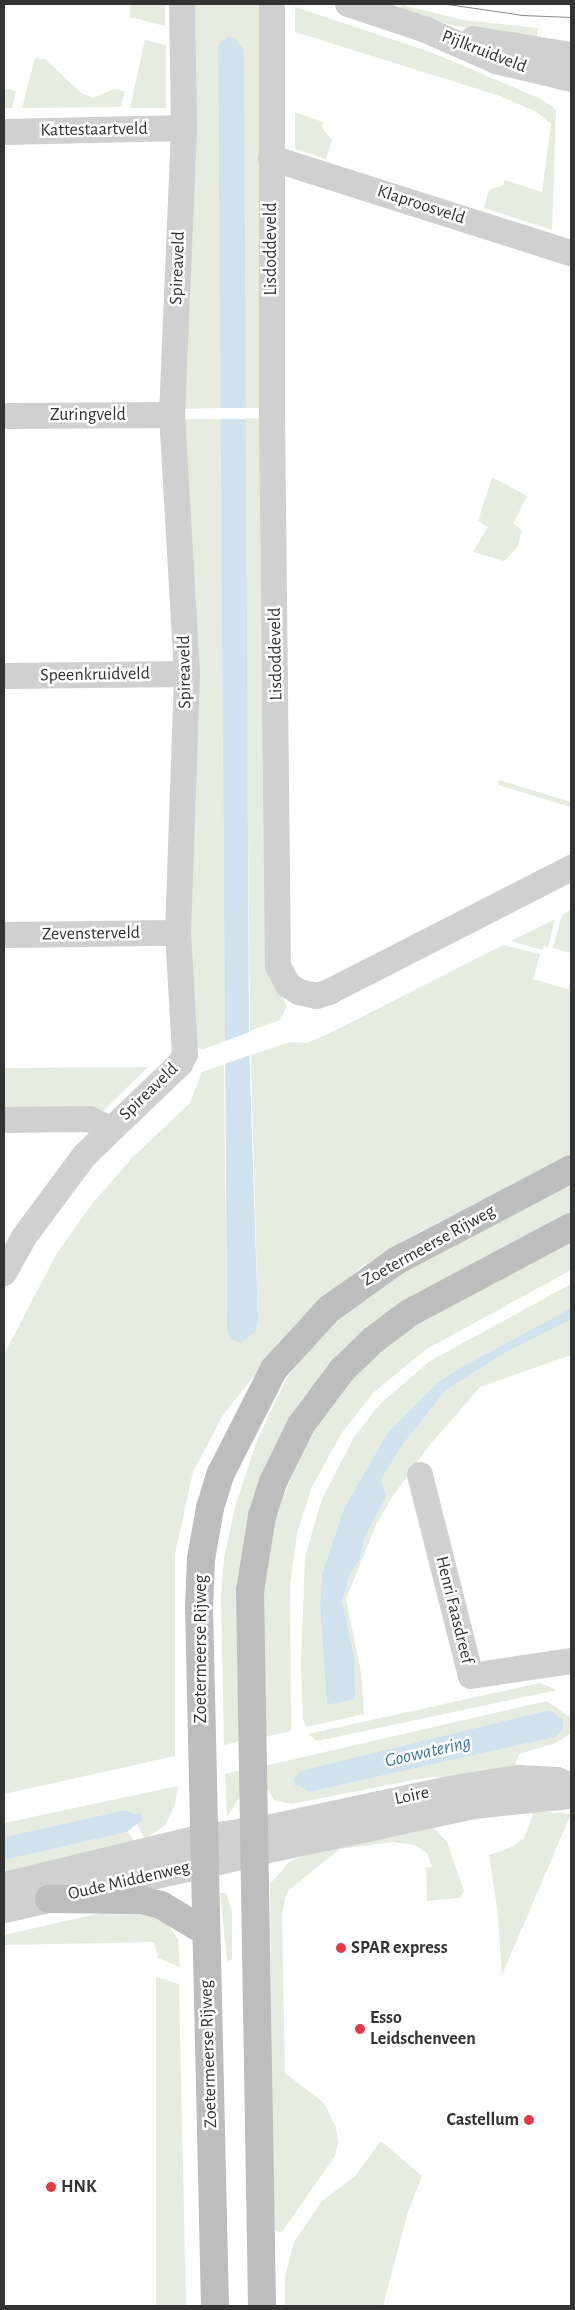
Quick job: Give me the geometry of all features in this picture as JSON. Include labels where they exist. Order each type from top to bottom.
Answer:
[{"type":"main road","name":"Zoetermeerse Rijweg","points":[[216,2306],[198,1608],[201,1559],[210,1508],[221,1473],[253,1405],[274,1369],[329,1309],[361,1283],[396,1261],[571,1169]]},
{"type":"main road","points":[[262,2306],[250,1591],[262,1516],[288,1450],[317,1402],[372,1341],[409,1313],[571,1227]]},
{"type":"main road","points":[[49,1899],[142,1900],[161,1905],[206,1932]]},
{"type":"street","name":"Spireaveld","points":[[4,1273],[52,1198],[110,1129],[180,1064],[185,1054],[178,933],[187,674],[172,415],[184,128],[182,4]]},
{"type":"street","name":"Lisdoddeveld","points":[[272,4],[271,158],[278,966],[282,977],[299,992],[317,996],[329,992],[571,868]]},
{"type":"street","name":"Pijlkruidveld","points":[[348,4],[426,30],[496,61],[571,79]]},
{"type":"street","name":"Pijlkruidveld","points":[[426,30],[571,54]]},
{"type":"street","name":"Kattestaartveld","points":[[4,132],[184,128]]},
{"type":"street","name":"Klaproosveld","points":[[271,158],[571,253]]},
{"type":"street","name":"Zuringveld","points":[[4,416],[172,415]]},
{"type":"street","name":"Speenkruidveld","points":[[4,676],[187,674]]},
{"type":"street","name":"Zevensterveld","points":[[4,935],[178,933]]},
{"type":"street","points":[[4,1120],[89,1119],[110,1129]]},
{"type":"street","name":"Henri Faasdreef","points":[[420,1474],[471,1676],[571,1660]]},
{"type":"street","name":"Loire","points":[[254,1842],[448,1789],[518,1778],[557,1780],[571,1786]]},
{"type":"street","name":"Loire","points":[[254,1842],[474,1806],[571,1796]]},
{"type":"street","name":"Oude Middenweg","points":[[4,1886],[254,1842]]},
{"type":"street","name":"Oude Middenweg","points":[[4,1909],[49,1899],[203,1851]]},
{"type":"shaded area","points":[[130,4],[165,4],[165,26],[130,17]]},
{"type":"shaded area","points":[[190,4],[259,4],[265,408],[244,408],[243,49],[227,37],[218,45],[221,408],[182,409]]},
{"type":"shaded area","points":[[402,5],[464,20],[538,28],[535,44],[431,20],[398,9]]},
{"type":"shaded area","points":[[295,7],[433,53],[541,99],[554,108],[556,111],[552,230],[484,208],[489,190],[503,185],[505,180],[542,192],[551,124],[535,111],[497,95],[295,32]]},
{"type":"shaded area","points":[[145,40],[166,45],[166,108],[130,108]]},
{"type":"shaded area","points":[[35,58],[45,59],[81,93],[93,98],[114,89],[125,91],[121,107],[22,108]]},
{"type":"shaded area","points":[[4,88],[16,91],[12,108],[4,108]]},
{"type":"shaded area","points":[[295,112],[323,122],[322,128],[332,140],[326,159],[295,149]]},
{"type":"shaded area","points":[[244,418],[266,419],[279,991],[287,1006],[280,1020],[250,1031]]},
{"type":"shaded area","points":[[182,419],[221,419],[225,1041],[202,1050],[193,1045]]},
{"type":"shaded area","points":[[492,477],[527,496],[513,524],[522,530],[517,548],[504,561],[473,552],[488,527],[478,521]]},
{"type":"shaded area","points":[[499,780],[571,802],[569,807],[498,785]]},
{"type":"shaded area","points":[[571,910],[571,953],[553,948],[562,915]]},
{"type":"shaded area","points":[[555,919],[548,947],[544,946],[542,950],[511,941]]},
{"type":"shaded area","points":[[503,945],[540,954],[533,979],[568,989],[571,980],[571,1154],[419,1232],[360,1268],[302,1317],[223,1415],[193,1472],[175,1554],[175,1756],[4,1794],[4,1354],[57,1253],[92,1204],[133,1157],[190,1103],[202,1072],[224,1064],[227,1331],[258,1320],[251,1055],[290,1042],[307,1043],[328,1034]]},
{"type":"shaded area","points":[[148,1067],[99,1115],[4,1116],[4,1068]]},
{"type":"shaded area","points":[[571,1185],[571,1213],[420,1292],[254,1500],[243,1547],[238,1593],[241,1741],[224,1745],[221,1596],[224,1559],[235,1507],[256,1443],[287,1377],[321,1336],[346,1312],[403,1269]]},
{"type":"shaded area","points":[[571,1241],[571,1270],[425,1350],[373,1393],[341,1434],[312,1487],[297,1533],[290,1586],[291,1731],[264,1737],[262,1597],[274,1519],[309,1436],[338,1393],[380,1351],[421,1320]]},
{"type":"shaded area","points":[[571,1284],[571,1308],[456,1370],[436,1384],[388,1432],[344,1508],[322,1574],[320,1606],[327,1705],[355,1698],[342,1602],[349,1576],[360,1559],[364,1539],[386,1496],[381,1479],[404,1443],[446,1390],[503,1354],[571,1320],[571,1355],[480,1387],[429,1446],[392,1497],[376,1525],[346,1599],[361,1672],[364,1714],[306,1727],[303,1719],[301,1664],[305,1557],[322,1499],[354,1437],[380,1404],[430,1361]]},
{"type":"shaded area","points":[[540,1683],[557,1690],[317,1741],[308,1734]]},
{"type":"shaded area","points":[[547,1701],[571,1718],[571,1733],[556,1743],[519,1754],[513,1771],[424,1778],[291,1804],[274,1800],[265,1785],[264,1766]],"holes":[[[549,1710],[555,1737],[309,1792],[299,1785],[297,1778],[301,1771]]]},
{"type":"shaded area","points":[[241,1770],[240,1797],[227,1817],[225,1774]]},
{"type":"shaded area","points":[[178,1786],[175,1805],[165,1825],[145,1839],[136,1822],[141,1813],[135,1814],[125,1810],[4,1837],[4,1823]]},
{"type":"shaded area","points":[[534,1811],[571,1814],[502,1975],[497,1907],[489,1855],[514,1846],[524,1838]]},
{"type":"shaded area","points":[[434,1828],[447,1842],[464,1891],[459,1898],[427,1901],[426,1868],[432,1867],[427,1853],[415,1845],[393,1842],[340,1849],[289,1890],[285,1899],[282,1916],[285,2073],[324,2103],[336,2127],[338,2143],[335,2156],[282,2232],[278,2232],[273,2229],[270,1884],[289,1862],[310,1853]]},
{"type":"shaded area","points":[[127,1832],[135,1842],[4,1875],[4,1860]]},
{"type":"shaded area","points":[[220,1893],[226,1893],[232,1911],[232,1960],[227,1961]]},
{"type":"shaded area","points":[[119,1909],[133,1909],[161,1919],[170,1927],[178,1939],[180,1967],[158,1958],[154,1942],[4,1945],[4,1935]]},
{"type":"shaded area","points":[[156,1977],[179,1984],[186,2306],[156,2306]]},
{"type":"shaded area","points":[[381,2141],[422,2176],[407,2215],[383,2306],[285,2306],[285,2276],[294,2242],[322,2201],[355,2176]]},
{"type":"water","points":[[227,37],[235,38],[243,49],[244,61],[249,1045],[258,1320],[256,1331],[241,1343],[232,1340],[227,1331],[218,45]]},
{"type":"water","points":[[571,1308],[571,1320],[503,1354],[446,1390],[404,1443],[381,1479],[386,1496],[364,1539],[360,1559],[349,1576],[342,1602],[354,1657],[355,1699],[327,1705],[320,1606],[322,1574],[344,1508],[388,1432],[436,1384],[456,1370]]},
{"type":"water","name":"Goowatering","points":[[549,1710],[563,1720],[563,1729],[555,1737],[309,1792],[299,1785],[295,1786],[294,1779],[300,1771]]},
{"type":"water","points":[[125,1810],[135,1814],[141,1813],[143,1819],[127,1832],[4,1860],[4,1837]]},
{"type":"pier","points":[[218,408],[246,408],[246,419],[218,419]]},
{"type":"pier","points":[[252,1031],[253,1054],[222,1065],[223,1042]]},
{"type":"tram line","points":[[447,4],[522,15],[571,17]]},
{"type":"place","name":"SPAR express","points":[[341,1948]]},
{"type":"place","name":"Esso Leidschenveen","points":[[360,2029]]},
{"type":"place","name":"Castellum","points":[[529,2120]]},
{"type":"place","name":"HNK","points":[[51,2187]]}]
